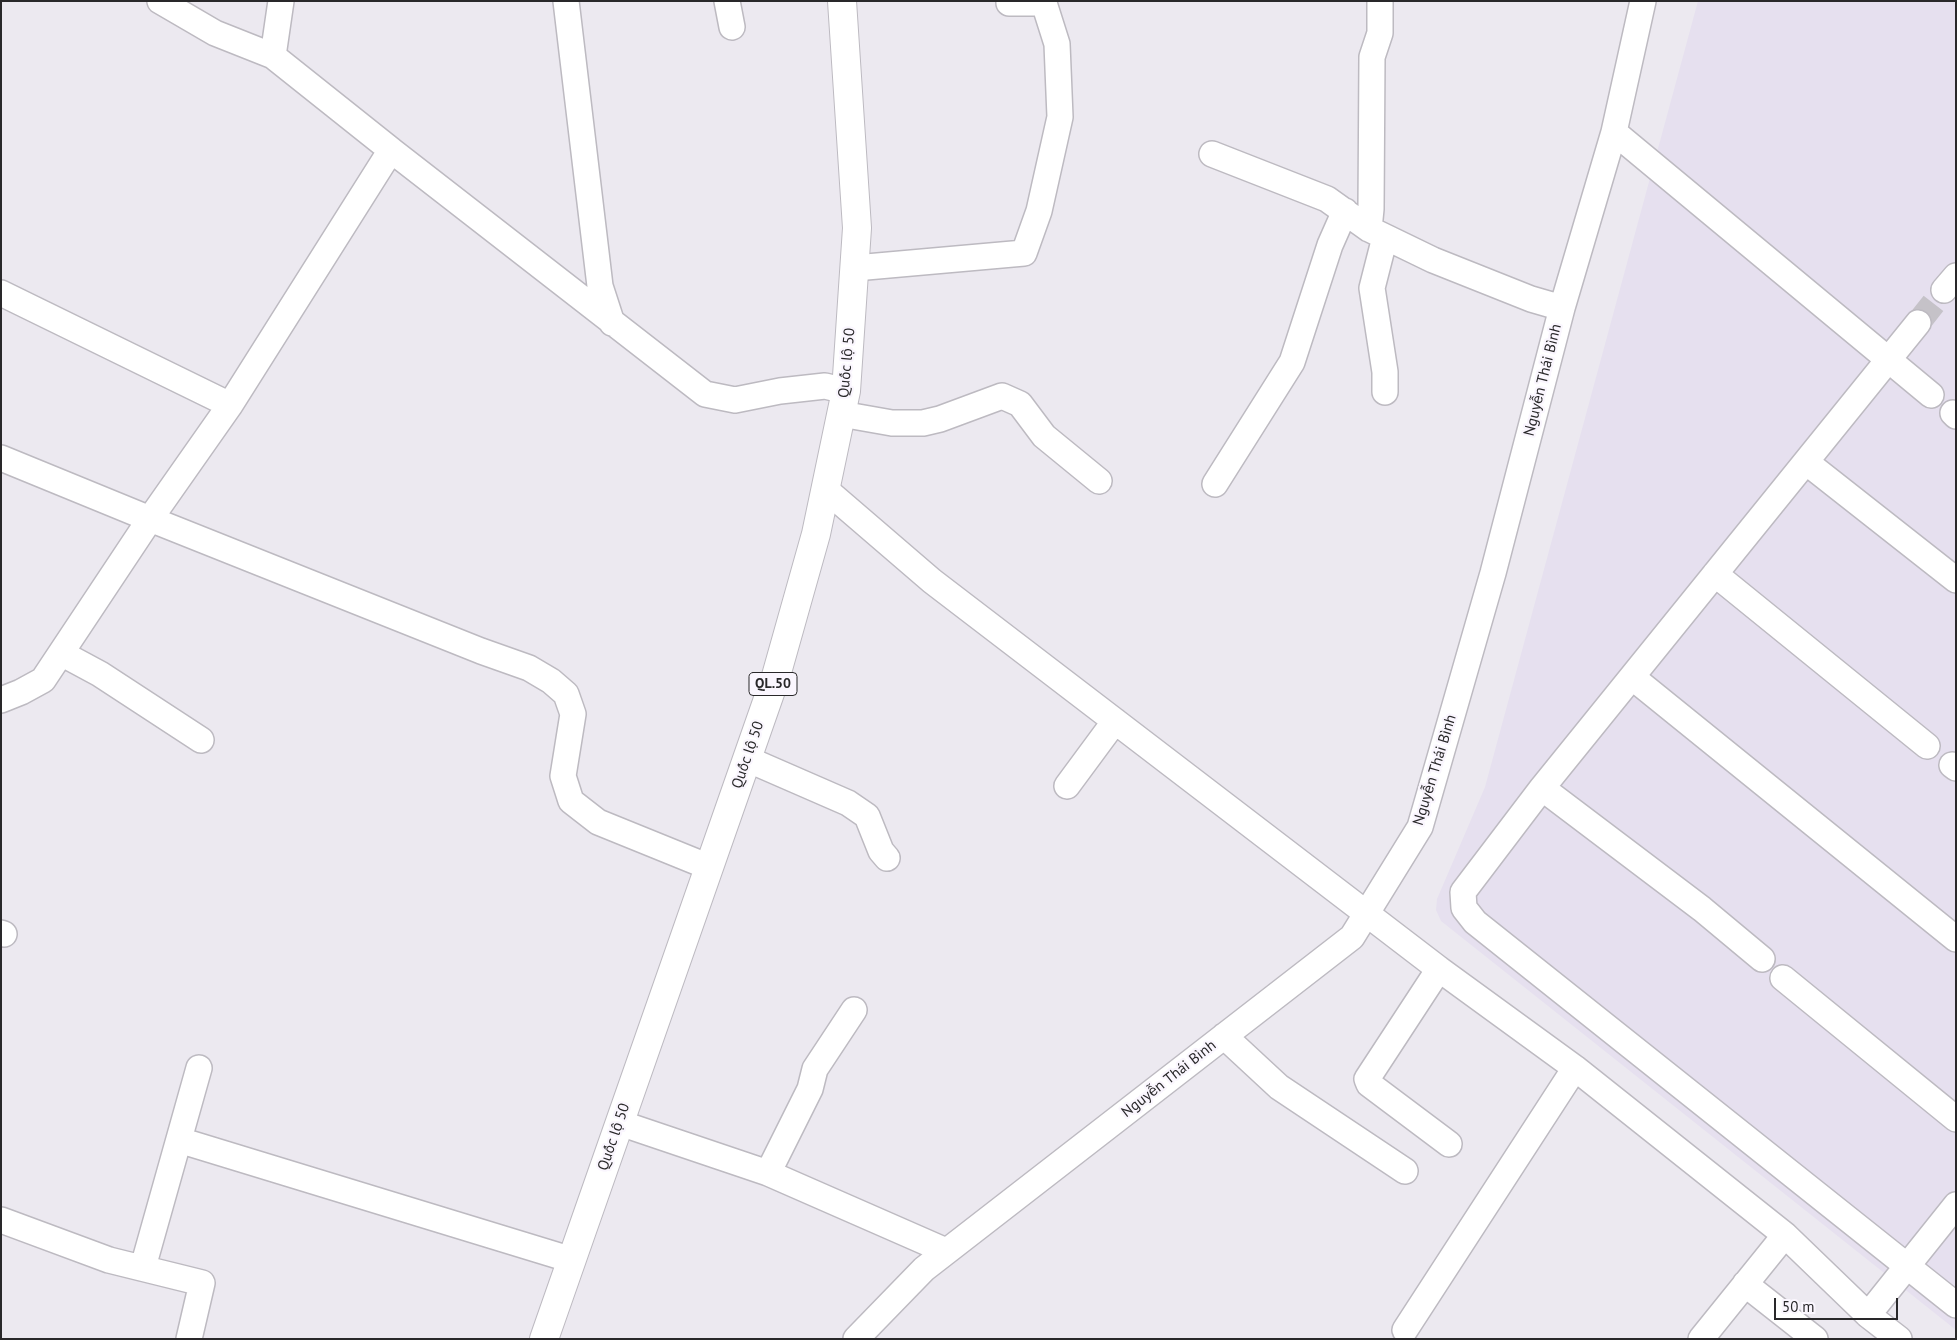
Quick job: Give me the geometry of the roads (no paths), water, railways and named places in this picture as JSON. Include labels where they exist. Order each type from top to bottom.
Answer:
[{"type":"main road","name":"Quốc lộ 50","points":[[544,1339],[776,676],[816,534],[844,403],[858,228],[842,1]]},
{"type":"street","points":[[160,1],[215,33],[273,56],[612,323],[706,394],[735,400],[780,391],[825,386],[844,403],[892,423],[923,422],[940,419],[1002,396],[1020,404],[1044,436],[1099,481]]},
{"type":"street","points":[[273,56],[281,1]]},
{"type":"street","points":[[566,1],[600,286],[612,323]]},
{"type":"street","points":[[728,1],[732,27]]},
{"type":"street","points":[[855,268],[1024,253],[1039,211],[1060,117],[1057,44],[1044,3],[1009,3],[1009,1]]},
{"type":"street","points":[[1380,1],[1380,33],[1372,57],[1371,210],[1377,233],[1372,288],[1385,372],[1385,392]]},
{"type":"street","name":"Nguyễn Thái Bình","points":[[856,1339],[924,1269],[946,1251],[1352,937],[1420,827],[1493,573],[1562,308],[1614,132],[1643,1]]},
{"type":"street","points":[[1614,132],[1931,395]]},
{"type":"street","points":[[1,700],[43,680],[65,656],[165,525],[230,405],[391,150]]},
{"type":"street","points":[[1212,154],[1327,199],[1377,233],[1434,260],[1530,299],[1562,308]]},
{"type":"street","points":[[1215,484],[1292,362],[1330,245],[1345,211]]},
{"type":"street","points":[[1,293],[230,405]]},
{"type":"street","points":[[1918,323],[1542,788],[1463,892],[1464,908],[1475,922],[1956,1305]]},
{"type":"street","points":[[1,458],[464,644],[529,668],[551,681],[566,694],[573,714],[563,776],[571,801],[598,822],[709,867]]},
{"type":"street","points":[[1806,462],[1956,580]]},
{"type":"street","points":[[826,489],[932,581],[1439,969],[1575,1068],[1785,1235],[1868,1315],[1899,1339]]},
{"type":"street","points":[[1715,574],[1927,746]]},
{"type":"street","points":[[65,656],[100,674],[201,740]]},
{"type":"street","points":[[1632,677],[1956,940]]},
{"type":"street","points":[[1067,786],[1116,721]]},
{"type":"street","points":[[747,759],[848,803],[867,816],[881,851],[887,858]]},
{"type":"street","points":[[1542,788],[1702,909],[1762,960]]},
{"type":"street","points":[[1439,969],[1367,1079],[1368,1084],[1449,1144]]},
{"type":"street","points":[[1783,978],[1956,1118]]},
{"type":"street","points":[[768,1173],[810,1089],[815,1069],[854,1010]]},
{"type":"street","points":[[1224,1036],[1279,1087],[1405,1172]]},
{"type":"street","points":[[143,1267],[199,1068]]},
{"type":"street","points":[[1405,1330],[1575,1068]]},
{"type":"street","points":[[620,1123],[768,1173],[946,1251]]},
{"type":"street","points":[[179,1140],[572,1260]]},
{"type":"street","points":[[1868,1315],[1956,1205]]},
{"type":"street","points":[[1,1220],[109,1260],[202,1283],[189,1339]]},
{"type":"street","points":[[1700,1339],[1785,1235]]},
{"type":"street","points":[[1745,1284],[1814,1339]]},
{"type":"tunnel","points":[[1918,323],[1944,290]]}]
